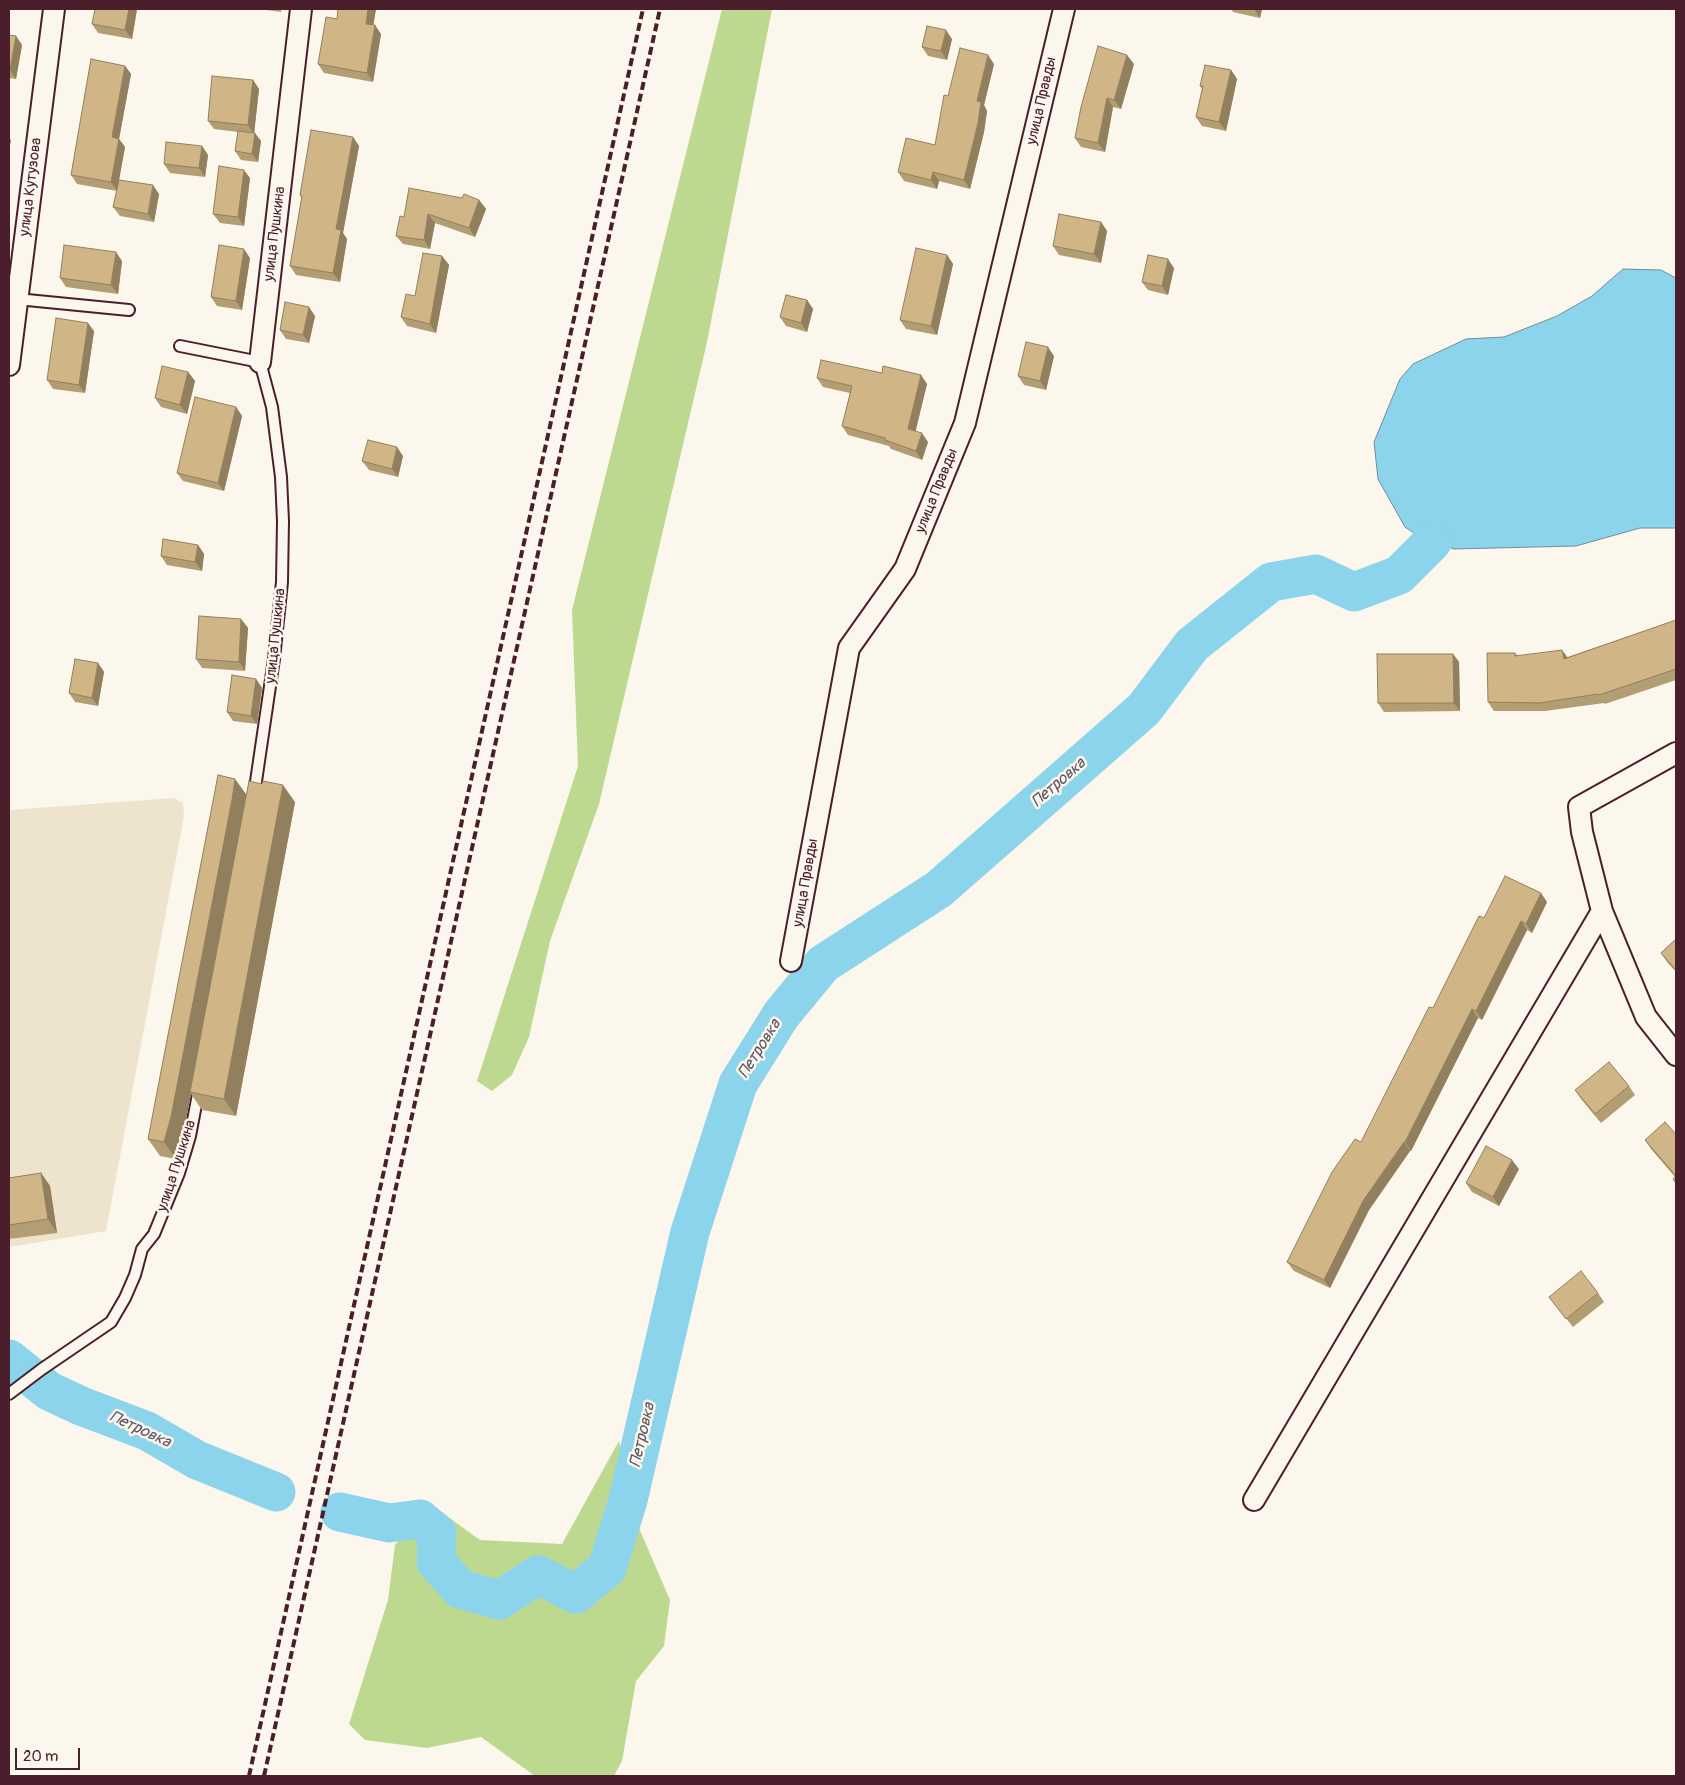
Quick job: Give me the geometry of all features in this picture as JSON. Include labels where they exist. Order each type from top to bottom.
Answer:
[{"type":"street","name":"улица Кутузова","points":[[9,365],[13,298],[54,9]]},
{"type":"street","name":"улица Пушкина","points":[[260,362],[301,9]]},
{"type":"street","name":"улица Правды","points":[[792,961],[849,648],[905,570],[965,423],[1064,9]]},
{"type":"street","points":[[1676,753],[1579,807],[1582,832],[1602,911],[1646,1017],[1676,1055]]},
{"type":"street","points":[[1254,1500],[1602,911]]},
{"type":"lane","points":[[13,298],[129,310]]},
{"type":"lane","points":[[180,346],[260,362]]},
{"type":"lane","name":"улица Пушкина","points":[[252,810],[274,659],[282,582],[281,477],[272,407],[260,362]]},
{"type":"lane","name":"улица Пушкина","points":[[9,1394],[111,1322],[125,1298],[135,1276],[142,1249],[154,1234],[179,1173],[190,1136],[201,1079]]},
{"type":"shaded area","points":[[174,798],[183,803],[184,816],[106,1231],[9,1247],[9,810]]},
{"type":"green space","points":[[722,9],[772,9],[707,342],[599,804],[550,941],[529,1037],[512,1075],[492,1091],[477,1081],[578,766],[572,610]]},
{"type":"green space","points":[[619,1441],[639,1528],[670,1600],[664,1646],[636,1681],[622,1761],[614,1776],[535,1776],[481,1737],[427,1748],[365,1740],[349,1724],[388,1600],[395,1545],[430,1504],[480,1540],[562,1544]]},
{"type":"water","points":[[1623,269],[1661,270],[1676,278],[1676,528],[1640,528],[1576,546],[1454,549],[1420,537],[1405,527],[1378,479],[1374,442],[1400,379],[1413,364],[1466,339],[1504,337],[1557,316],[1592,296]]},
{"type":"building","points":[[95,9],[129,9],[125,30],[92,24]]},
{"type":"building","points":[[338,9],[368,9],[366,24],[375,25],[367,73],[318,64],[326,17],[337,19]]},
{"type":"building","points":[[927,26],[946,30],[941,51],[922,47]]},
{"type":"building","points":[[9,35],[16,36],[10,70],[9,70]]},
{"type":"building","points":[[1098,46],[1127,55],[1114,100],[1107,98],[1098,143],[1075,138],[1081,107]]},
{"type":"building","points":[[960,48],[988,55],[977,101],[981,102],[978,123],[964,180],[933,172],[931,180],[898,172],[906,138],[935,145],[944,95],[948,96]]},
{"type":"building","points":[[91,59],[125,66],[112,137],[119,139],[111,182],[71,175]]},
{"type":"building","points":[[1205,65],[1231,70],[1219,122],[1196,117],[1203,86],[1200,86]]},
{"type":"building","points":[[212,76],[253,80],[248,125],[208,121]]},
{"type":"building","points":[[311,130],[353,137],[336,229],[341,230],[333,273],[290,266]]},
{"type":"building","points":[[238,131],[255,133],[252,154],[235,151]]},
{"type":"building","points":[[166,142],[202,146],[199,168],[164,164]]},
{"type":"building","points":[[219,166],[244,170],[238,217],[213,214]]},
{"type":"building","points":[[119,180],[153,185],[148,214],[113,207]]},
{"type":"building","points":[[409,188],[462,198],[464,194],[479,200],[469,228],[428,214],[424,240],[396,236],[400,216],[404,217]]},
{"type":"building","points":[[1059,214],[1101,222],[1094,254],[1053,246]]},
{"type":"building","points":[[64,245],[116,252],[111,285],[60,278]]},
{"type":"building","points":[[219,245],[244,249],[236,301],[211,297]]},
{"type":"building","points":[[916,248],[947,255],[931,326],[900,320]]},
{"type":"building","points":[[423,253],[442,256],[430,324],[401,317],[406,294],[415,296]]},
{"type":"building","points":[[1148,255],[1168,259],[1162,286],[1142,282]]},
{"type":"building","points":[[786,295],[807,300],[801,323],[780,317]]},
{"type":"building","points":[[285,302],[309,307],[303,335],[280,330]]},
{"type":"building","points":[[56,318],[88,323],[79,385],[47,380]]},
{"type":"building","points":[[1026,342],[1048,347],[1040,381],[1018,376]]},
{"type":"building","points":[[821,360],[882,373],[883,366],[921,375],[908,429],[922,433],[916,451],[885,440],[885,438],[842,426],[852,386],[817,378]]},
{"type":"building","points":[[162,366],[188,372],[180,405],[155,398]]},
{"type":"building","points":[[195,397],[236,407],[218,483],[177,473]]},
{"type":"building","points":[[368,440],[397,447],[392,469],[362,461]]},
{"type":"building","points":[[163,539],[198,545],[195,562],[161,556]]},
{"type":"building","points":[[199,616],[241,619],[239,662],[196,659]]},
{"type":"building","points":[[1676,620],[1676,669],[1599,695],[1539,703],[1488,702],[1487,653],[1515,653],[1515,656],[1562,650],[1564,659]]},
{"type":"building","points":[[1377,654],[1453,654],[1454,703],[1378,703]]},
{"type":"building","points":[[75,659],[98,663],[92,698],[69,693]]},
{"type":"building","points":[[232,675],[256,679],[251,716],[227,712]]},
{"type":"building","points":[[218,775],[235,779],[232,800],[171,1117],[164,1142],[148,1139]]},
{"type":"building","points":[[249,781],[262,784],[263,781],[283,785],[224,1099],[190,1092]]},
{"type":"building","points":[[1505,876],[1541,893],[1526,924],[1521,921],[1476,1011],[1472,1009],[1405,1142],[1363,1201],[1324,1280],[1287,1262],[1332,1172],[1355,1139],[1361,1142],[1429,1007],[1433,1008],[1479,916],[1484,918]]},
{"type":"building","points":[[1676,939],[1676,970],[1661,953]]},
{"type":"building","points":[[1609,1062],[1629,1086],[1595,1114],[1575,1090]]},
{"type":"building","points":[[1665,1122],[1676,1134],[1676,1176],[1645,1140]]},
{"type":"building","points":[[1486,1146],[1512,1160],[1493,1197],[1466,1183]]},
{"type":"building","points":[[41,1173],[48,1219],[9,1225],[9,1178]]},
{"type":"building","points":[[1581,1271],[1598,1293],[1566,1319],[1549,1297]]},
{"type":"waterway","name":"Петровка","points":[[340,1512],[389,1523],[420,1519],[437,1533],[436,1562],[460,1589],[499,1600],[538,1575],[576,1594],[607,1568],[628,1500],[690,1232],[738,1084],[781,1015],[823,964],[939,889],[1144,709],[1192,645],[1271,582],[1316,574],[1354,592],[1399,575],[1432,542]]},
{"type":"waterway","name":"Петровка","points":[[9,1359],[49,1391],[81,1406],[147,1431],[197,1460],[276,1492]]},
{"type":"railway","points":[[249,1776],[643,9]]},
{"type":"railway","points":[[264,1776],[660,9]]}]
